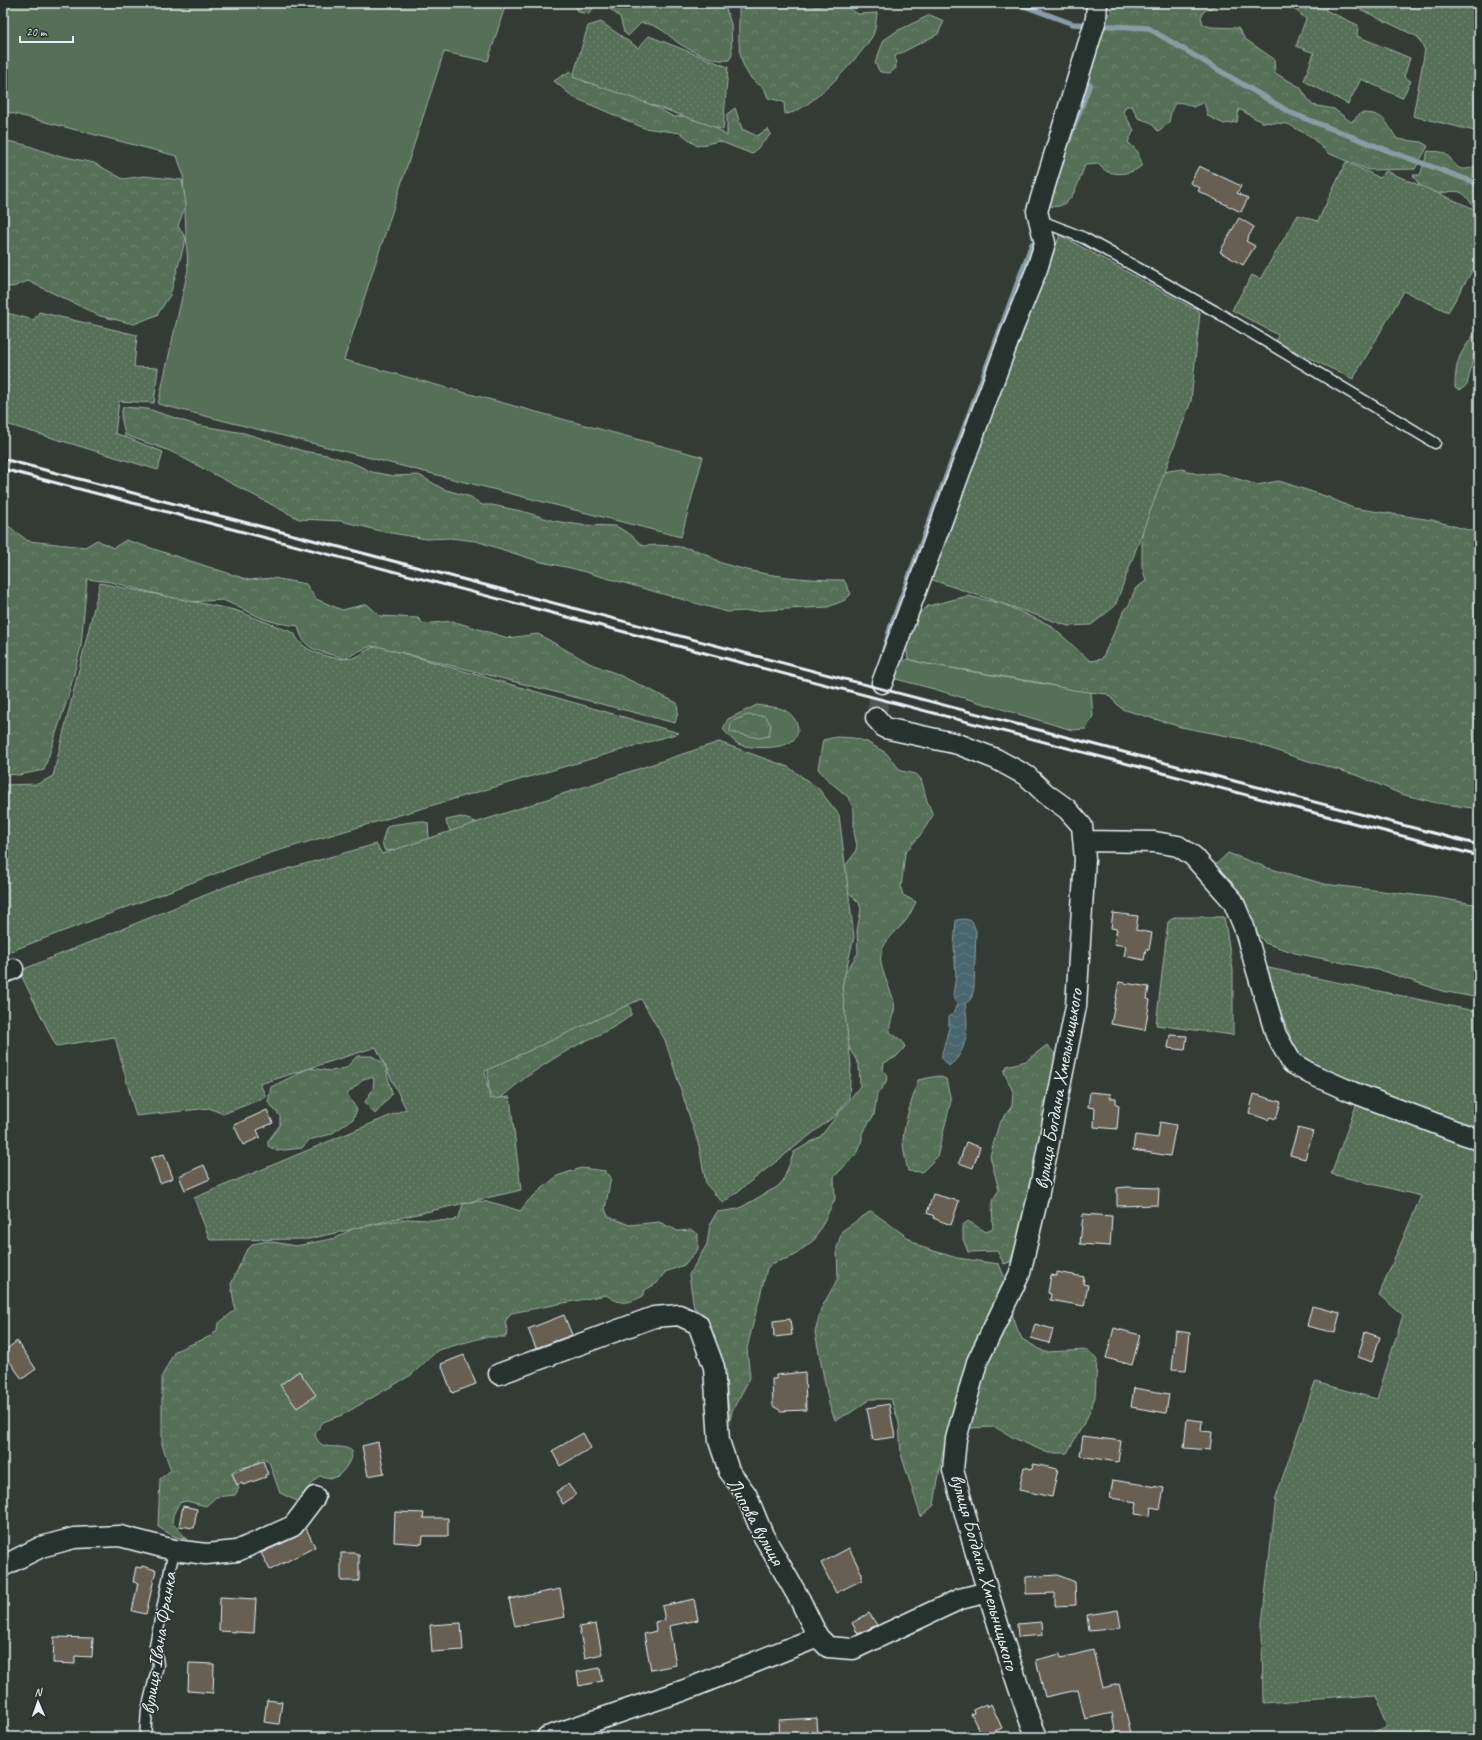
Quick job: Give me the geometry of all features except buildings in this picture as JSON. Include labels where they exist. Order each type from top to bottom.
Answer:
[{"type":"street","points":[[882,683],[1013,328],[1037,269],[1045,243],[1037,211],[1095,20]]},
{"type":"street","name":"вулиця Богдана Хмельницького","points":[[876,718],[886,728],[958,744],[996,759],[1027,776],[1046,794],[1067,809],[1082,826],[1085,859],[1076,1006],[1039,1192],[1020,1273],[977,1362],[956,1439],[954,1470],[988,1592],[1029,1718],[1037,1737]]},
{"type":"street","points":[[1084,841],[1154,842],[1178,846],[1193,856],[1234,901],[1244,927],[1276,1034],[1292,1063],[1311,1074],[1352,1092],[1479,1140]]},
{"type":"street","name":"Липова вулиця","points":[[498,1374],[654,1317],[679,1315],[698,1324],[714,1367],[719,1441],[729,1471],[746,1494],[763,1535],[800,1600],[818,1637]]},
{"type":"street","name":"вулиця Івана Франка","points":[[3,1566],[41,1547],[74,1538],[120,1536],[174,1550],[206,1554],[237,1551],[293,1526],[314,1497]]},
{"type":"street","points":[[547,1737],[685,1690],[818,1637],[828,1647],[853,1649],[960,1599],[988,1592]]},
{"type":"lane","points":[[1039,220],[1084,238],[1199,302],[1435,443]]},
{"type":"lane","name":"вулиця Івана Франка","points":[[144,1737],[147,1710],[158,1665],[155,1646],[174,1550]]},
{"type":"green space","points":[[3,3],[506,3],[488,61],[444,52],[344,360],[703,457],[681,537],[158,404],[188,270],[183,174],[177,156],[3,111]]},
{"type":"green space","points":[[575,3],[724,3],[731,24],[732,55],[729,60],[717,60],[710,58],[682,45],[660,29],[647,24],[641,23],[628,36],[624,32],[620,17],[609,8],[595,5],[589,14],[578,12]]},
{"type":"green space","points":[[739,3],[813,3],[815,7],[831,3],[851,3],[850,9],[858,14],[877,13],[873,35],[858,56],[833,82],[806,105],[794,112],[785,114],[784,102],[768,98],[763,87],[751,78],[742,61],[739,42]]},
{"type":"green space","points":[[1119,3],[1217,3],[1217,5],[1204,11],[1201,17],[1203,24],[1210,27],[1238,28],[1245,39],[1274,59],[1275,73],[1300,87],[1312,105],[1334,109],[1351,122],[1361,113],[1369,113],[1380,116],[1387,123],[1397,139],[1421,142],[1428,146],[1415,169],[1368,170],[1328,153],[1311,137],[1288,124],[1262,122],[1239,109],[1237,122],[1224,124],[1208,116],[1204,102],[1193,107],[1186,104],[1177,103],[1171,112],[1169,123],[1158,131],[1150,122],[1138,118],[1132,106],[1126,106],[1123,112],[1134,130],[1128,142],[1138,152],[1142,165],[1131,172],[1117,173],[1108,172],[1098,164],[1085,165],[1075,191],[1065,203],[1058,206],[1050,206],[1039,202],[1088,48],[1109,13]]},
{"type":"green space","points":[[1287,3],[1329,3],[1325,10],[1358,25],[1357,36],[1410,58],[1404,77],[1411,81],[1402,98],[1361,79],[1348,104],[1304,81],[1314,53],[1296,46],[1306,19]]},
{"type":"green space","points":[[1347,3],[1388,3],[1397,7],[1400,3],[1475,3],[1479,5],[1479,132],[1413,116],[1425,50],[1418,37]]},
{"type":"green space","points":[[930,15],[944,21],[938,34],[895,56],[896,68],[890,73],[880,72],[875,63],[884,40],[897,31]]},
{"type":"green space","points":[[601,22],[638,48],[649,36],[728,67],[723,130],[573,77],[588,26]]},
{"type":"green space","points":[[570,71],[585,82],[622,89],[674,117],[696,114],[727,136],[727,114],[735,108],[742,129],[757,136],[768,129],[771,134],[752,154],[719,141],[697,146],[681,133],[644,128],[573,97],[554,81]]},
{"type":"green space","points":[[3,140],[26,145],[52,154],[94,163],[123,179],[144,176],[182,180],[186,204],[178,226],[186,238],[170,295],[157,315],[134,324],[100,316],[28,281],[13,287],[3,287]]},
{"type":"green space","points":[[1428,151],[1440,152],[1446,155],[1459,168],[1470,168],[1479,164],[1479,212],[1462,193],[1453,191],[1434,193],[1425,190],[1420,185],[1413,175],[1420,175]]},
{"type":"green space","points":[[1346,162],[1380,178],[1386,171],[1479,211],[1479,259],[1448,312],[1404,291],[1353,379],[1276,342],[1278,335],[1232,310],[1252,275],[1260,279],[1298,215],[1318,221]]},
{"type":"green space","points":[[1060,235],[1200,312],[1191,401],[1115,606],[1091,625],[1068,626],[930,579]]},
{"type":"green space","points":[[3,312],[34,320],[39,312],[137,335],[134,367],[158,368],[154,403],[119,401],[115,433],[163,452],[158,470],[3,423]]},
{"type":"green space","points":[[1479,325],[1479,349],[1474,354],[1467,385],[1460,390],[1455,388],[1456,372],[1459,360],[1462,352]]},
{"type":"green space","points":[[123,407],[148,409],[196,425],[244,433],[303,451],[327,455],[353,463],[372,472],[393,476],[419,475],[443,489],[471,497],[482,505],[492,505],[525,512],[554,521],[581,525],[616,526],[631,535],[643,546],[664,545],[687,548],[704,553],[724,564],[771,575],[844,580],[851,594],[845,600],[828,607],[727,612],[571,568],[541,562],[476,541],[450,538],[426,539],[380,531],[342,521],[299,519],[170,451],[125,435],[121,416]]},
{"type":"green space","points":[[1182,469],[1197,474],[1219,473],[1257,485],[1279,481],[1328,497],[1353,508],[1432,520],[1479,533],[1479,809],[1437,803],[1401,794],[1359,776],[1295,757],[1243,739],[1181,727],[1122,709],[1107,694],[1073,690],[1042,683],[922,663],[908,659],[906,645],[917,616],[928,606],[968,596],[1003,604],[1050,625],[1090,661],[1102,659],[1123,613],[1130,603],[1135,589],[1146,581],[1142,566],[1142,528],[1162,472]]},
{"type":"green space","points":[[3,522],[28,541],[85,547],[97,540],[113,548],[126,540],[249,580],[273,578],[306,584],[316,599],[342,610],[367,604],[380,616],[418,618],[424,624],[452,621],[508,638],[538,634],[591,664],[615,673],[677,703],[678,711],[675,723],[371,646],[345,659],[315,650],[309,646],[301,635],[298,626],[264,619],[223,600],[188,602],[111,582],[87,579],[81,646],[68,697],[44,770],[19,775],[3,774]]},
{"type":"green space","points":[[100,583],[235,610],[294,633],[303,645],[325,656],[350,659],[360,655],[370,648],[381,647],[679,733],[270,853],[3,954],[3,785],[38,784],[53,776]]},
{"type":"green space","points":[[908,659],[922,663],[1091,692],[1093,716],[1086,729],[1072,730],[892,678],[895,664]]},
{"type":"green space","points":[[757,705],[778,708],[793,716],[798,730],[794,739],[784,745],[764,748],[743,746],[732,739],[723,729],[728,719]]},
{"type":"green space","points":[[747,715],[765,716],[771,725],[769,736],[759,738],[730,732],[731,722]]},
{"type":"green space","points":[[837,737],[854,738],[867,742],[886,753],[901,771],[916,774],[921,779],[927,801],[933,815],[921,834],[905,853],[901,888],[903,895],[916,902],[907,919],[885,944],[881,954],[881,965],[895,1006],[890,1024],[890,1032],[902,1041],[905,1047],[896,1057],[884,1063],[883,1070],[887,1075],[886,1083],[877,1094],[874,1115],[862,1133],[862,1140],[858,1152],[834,1177],[835,1199],[815,1239],[794,1256],[773,1263],[767,1268],[747,1348],[750,1378],[732,1411],[730,1420],[725,1373],[716,1364],[703,1318],[694,1308],[689,1275],[707,1244],[710,1224],[717,1212],[738,1209],[777,1187],[783,1181],[794,1152],[821,1136],[860,1086],[859,1065],[845,1040],[842,1021],[842,978],[858,953],[857,931],[861,909],[859,903],[841,884],[842,870],[855,853],[857,846],[854,832],[854,810],[848,797],[828,780],[818,769],[823,740]]},
{"type":"green space","points":[[719,742],[788,767],[818,788],[839,815],[854,937],[842,986],[851,1065],[849,1097],[837,1114],[723,1203],[706,1184],[699,1146],[665,1040],[641,999],[485,1071],[490,1099],[510,1097],[521,1190],[309,1239],[210,1240],[194,1198],[406,1109],[376,1047],[260,1084],[266,1097],[223,1114],[209,1108],[136,1116],[115,1037],[56,1046],[19,971],[230,885],[376,844],[382,854]]},
{"type":"green space","points":[[461,817],[479,823],[451,832],[446,820]]},
{"type":"green space","points":[[420,821],[428,823],[429,838],[416,848],[385,851],[382,843],[386,828],[390,825]]},
{"type":"green space","points":[[1228,853],[1268,868],[1324,884],[1439,898],[1479,905],[1479,998],[1442,991],[1383,971],[1295,953],[1265,943],[1238,907],[1212,868]]},
{"type":"green space","points":[[1174,917],[1224,917],[1233,970],[1233,1035],[1156,1025],[1168,922]]},
{"type":"green space","points":[[1264,967],[1479,1012],[1479,1737],[1367,1737],[1387,1727],[1374,1695],[1263,1703],[1262,1624],[1276,1497],[1315,1382],[1377,1399],[1403,1315],[1379,1295],[1421,1196],[1331,1174],[1363,1087],[1299,1060]]},
{"type":"green space","points":[[623,998],[631,1009],[631,1015],[624,1020],[553,1059],[535,1071],[501,1098],[494,1099],[489,1093],[488,1071],[494,1064]]},
{"type":"green space","points":[[1047,1045],[1055,1054],[1053,1082],[1042,1109],[1041,1151],[1029,1184],[1021,1232],[1010,1262],[1004,1264],[997,1251],[968,1252],[963,1239],[963,1225],[968,1221],[986,1232],[993,1229],[992,1201],[999,1190],[990,1156],[999,1124],[1012,1106],[1013,1092],[1004,1072],[1007,1066],[1026,1061]]},
{"type":"green space","points":[[357,1056],[372,1056],[385,1064],[392,1094],[375,1114],[365,1102],[373,1089],[374,1078],[365,1078],[347,1094],[357,1110],[353,1119],[331,1134],[309,1140],[302,1148],[277,1151],[268,1146],[268,1141],[280,1125],[280,1116],[268,1102],[271,1087],[309,1068],[331,1071],[346,1068]]},
{"type":"green space","points":[[938,1076],[946,1079],[951,1101],[937,1157],[922,1172],[908,1171],[903,1140],[907,1118],[918,1080]]},
{"type":"green space","points":[[581,1168],[605,1171],[611,1177],[605,1209],[608,1216],[629,1225],[659,1222],[678,1231],[691,1230],[698,1234],[698,1249],[684,1265],[665,1272],[657,1283],[645,1290],[643,1296],[633,1301],[620,1302],[606,1295],[511,1313],[505,1322],[507,1330],[506,1337],[485,1337],[438,1350],[411,1375],[342,1415],[323,1422],[315,1434],[321,1444],[330,1447],[347,1448],[352,1451],[352,1455],[346,1468],[339,1475],[332,1478],[319,1476],[297,1501],[280,1493],[269,1462],[263,1458],[252,1466],[238,1468],[232,1473],[239,1488],[235,1495],[216,1497],[206,1506],[186,1501],[179,1503],[173,1515],[172,1523],[187,1539],[175,1537],[158,1527],[160,1479],[171,1470],[162,1445],[162,1376],[175,1351],[211,1336],[217,1330],[218,1324],[235,1310],[231,1284],[246,1251],[253,1244],[267,1241],[296,1246],[336,1238],[354,1228],[407,1219],[453,1221],[459,1217],[463,1204],[478,1201],[499,1204],[520,1211],[529,1200],[557,1176]]},
{"type":"green space","points":[[871,1211],[921,1247],[957,1258],[999,1264],[1006,1281],[1014,1322],[1022,1339],[1045,1352],[1088,1350],[1097,1360],[1095,1397],[1087,1418],[1067,1453],[1048,1453],[1016,1439],[995,1427],[970,1428],[943,1450],[934,1505],[921,1517],[901,1454],[899,1423],[891,1399],[870,1399],[850,1413],[835,1420],[829,1404],[815,1332],[821,1309],[838,1278],[837,1248],[842,1231]]},
{"type":"water","points":[[965,919],[972,921],[976,931],[974,986],[972,998],[965,1004],[967,1021],[966,1038],[960,1054],[949,1066],[942,1058],[942,1053],[949,1028],[949,1017],[954,1012],[957,1004],[953,995],[956,976],[954,947],[956,920]]},
{"type":"waterway","points":[[1016,3],[1073,24],[1148,28],[1291,113],[1479,184]]},
{"type":"waterway","points":[[1069,139],[1090,84]]},
{"type":"waterway","points":[[883,654],[891,626],[1032,244]]},
{"type":"tunnel","points":[[876,718],[882,683]]},
{"type":"railway","points":[[3,459],[1479,845]]},
{"type":"railway","points":[[3,469],[1479,856]]}]
